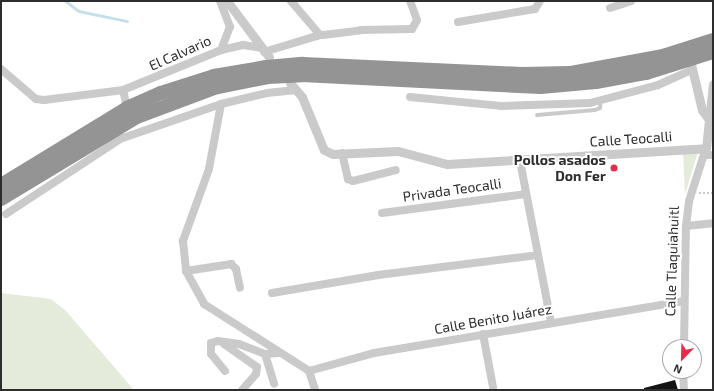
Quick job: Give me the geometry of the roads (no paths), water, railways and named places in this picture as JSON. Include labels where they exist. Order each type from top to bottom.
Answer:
[{"type":"highway","points":[[1,185],[127,108],[161,93],[214,76],[266,67],[303,64],[522,74],[571,73],[663,56],[713,40]]},
{"type":"highway","points":[[1,199],[137,117],[171,102],[222,87],[268,77],[302,75],[541,87],[625,77],[691,65],[713,52]]},
{"type":"street","name":"El Calvario","points":[[1,69],[36,99],[44,100],[123,90],[221,50],[230,27],[220,1]]},
{"type":"street","points":[[227,1],[265,52]]},
{"type":"street","points":[[221,50],[243,45],[265,52],[320,35],[291,1]]},
{"type":"street","points":[[323,35],[361,30],[412,29],[416,20],[410,1]]},
{"type":"street","points":[[458,22],[536,9],[540,1]]},
{"type":"street","points":[[610,8],[630,1]]},
{"type":"street","points":[[410,97],[500,106],[590,103],[658,85],[691,65],[702,110],[712,121]]},
{"type":"street","name":"Calle Teocalli","points":[[290,83],[302,97],[324,150],[333,154],[398,151],[447,164],[705,152]]},
{"type":"street","name":"Calle Tlaquiahuitl","points":[[684,339],[686,226],[691,193],[705,152],[712,121],[713,84]]},
{"type":"street","points":[[123,90],[127,108]]},
{"type":"street","points":[[6,214],[120,139],[221,104],[267,93],[296,90]]},
{"type":"street","points":[[221,104],[209,169],[183,241],[186,271],[204,304],[278,353],[309,371],[316,390]]},
{"type":"street","points":[[705,152],[713,155]]},
{"type":"street","points":[[342,153],[348,179],[353,181],[396,170]]},
{"type":"street","points":[[520,161],[551,322]]},
{"type":"street","name":"Privada Teocalli","points":[[382,213],[526,194]]},
{"type":"street","points":[[686,226],[713,223]]},
{"type":"street","points":[[272,293],[378,275],[538,255]]},
{"type":"street","points":[[186,271],[231,264],[236,269],[240,288]]},
{"type":"street","name":"Calle Benito Juárez","points":[[309,371],[374,353],[551,322],[684,301]]},
{"type":"street","points":[[483,334],[493,387]]},
{"type":"street","points":[[225,371],[211,354],[211,343],[218,341],[239,344],[265,354],[278,353]]},
{"type":"street","points":[[218,341],[258,367],[256,374],[242,390]]},
{"type":"street","points":[[265,354],[274,384]]},
{"type":"street","points":[[684,379],[684,390]]},
{"type":"lane","points":[[537,115],[595,110],[600,108],[601,100]]},
{"type":"waterway","points":[[66,1],[79,11],[127,21]]},
{"type":"place","name":"Pollos asados Don Fer","points":[[614,168]]}]
